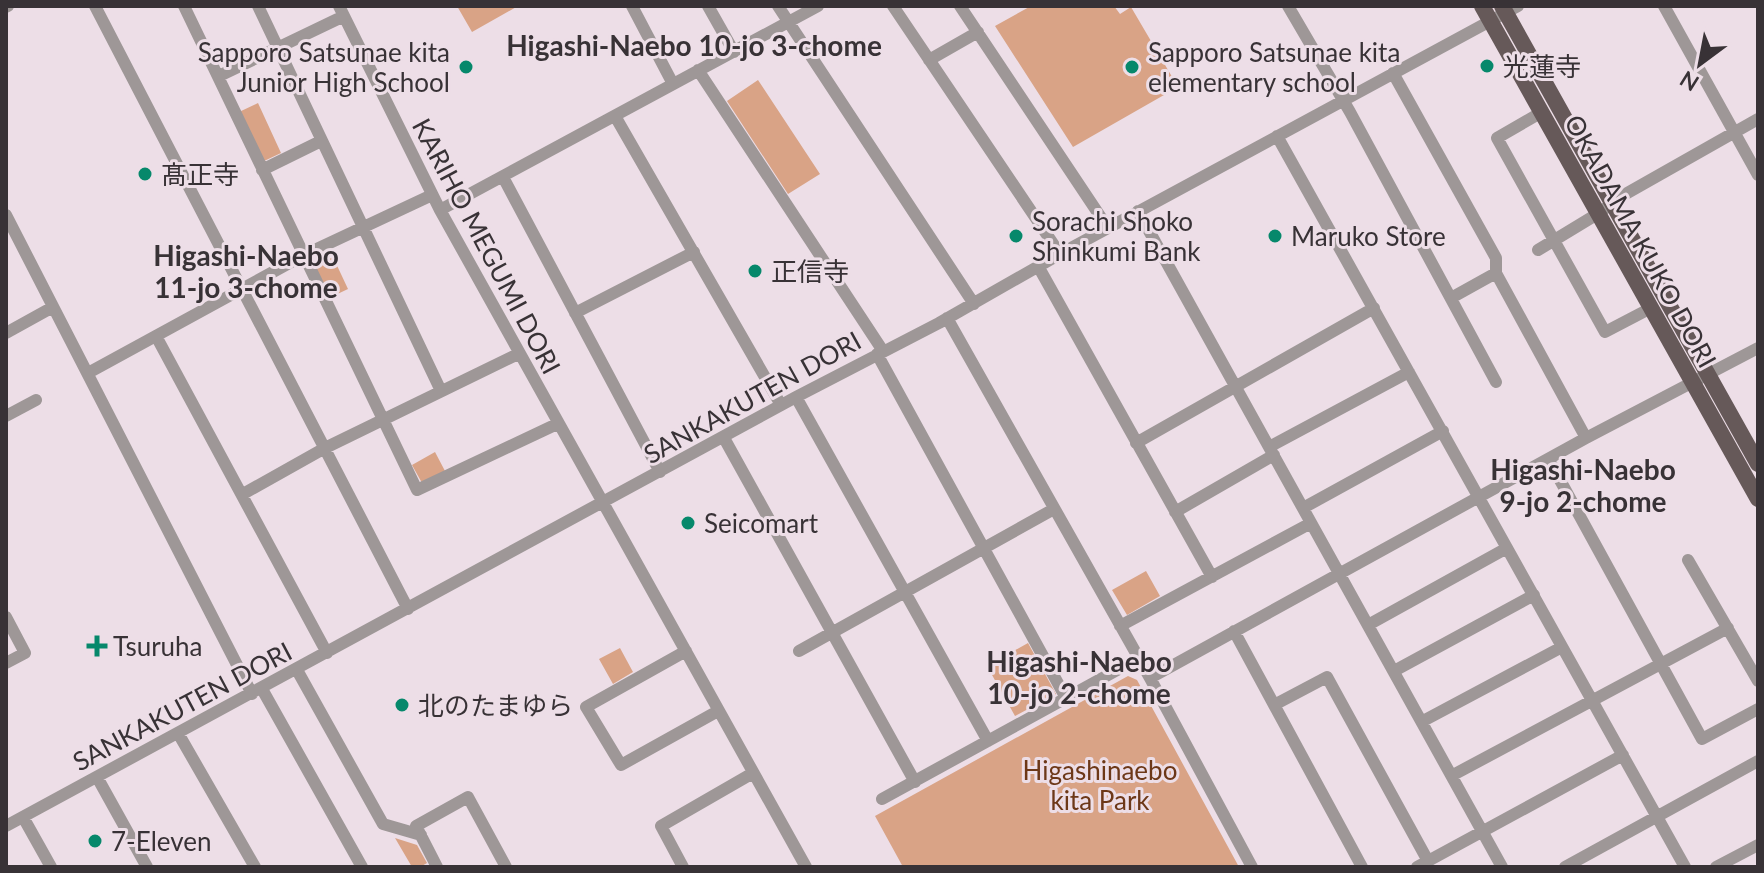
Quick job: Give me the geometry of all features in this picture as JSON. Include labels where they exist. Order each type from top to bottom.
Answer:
[{"type":"main road","name":"OKADAMA KUKO DORI","points":[[1509,8],[1651,308],[1758,464]]},
{"type":"main road","name":"OKADAMA KUKO DORI","points":[[1486,14],[1542,112],[1605,208],[1700,379],[1758,499]]},
{"type":"street","points":[[95,6],[408,609]]},
{"type":"street","points":[[184,6],[417,490],[557,424]]},
{"type":"street","points":[[258,6],[441,391]]},
{"type":"street","points":[[632,6],[673,84]]},
{"type":"street","points":[[708,6],[734,52]]},
{"type":"street","points":[[778,6],[974,304]]},
{"type":"street","points":[[440,210],[818,6]]},
{"type":"street","points":[[893,6],[1060,254]]},
{"type":"street","points":[[960,6],[1108,228]]},
{"type":"street","points":[[1288,6],[1343,99],[1496,382]]},
{"type":"street","points":[[1664,6],[1758,175]]},
{"type":"street","name":"SANKAKUTEN DORI","points":[[6,826],[781,405],[974,304],[1393,73],[1486,14],[1509,8]]},
{"type":"street","points":[[219,76],[278,49],[341,11]]},
{"type":"street","name":"KARIHO MEGUMI DORI","points":[[341,11],[440,210],[601,504],[686,651],[801,865]]},
{"type":"street","points":[[929,60],[978,32]]},
{"type":"street","points":[[698,70],[880,352],[1066,698]]},
{"type":"street","points":[[1393,73],[1496,258],[1496,273],[1586,438]]},
{"type":"street","points":[[1542,112],[1497,138],[1605,332],[1651,308]]},
{"type":"street","points":[[615,116],[781,405]]},
{"type":"street","points":[[1538,250],[1758,119]]},
{"type":"street","points":[[1277,136],[1685,867]]},
{"type":"street","points":[[262,170],[321,141]]},
{"type":"street","points":[[503,177],[660,472]]},
{"type":"street","points":[[88,373],[304,255],[432,195]]},
{"type":"street","points":[[1138,211],[1502,867]]},
{"type":"street","points":[[6,215],[257,692],[362,867]]},
{"type":"street","points":[[575,313],[694,252]]},
{"type":"street","points":[[1038,266],[1212,577]]},
{"type":"street","points":[[1451,298],[1496,273]]},
{"type":"street","points":[[6,333],[53,307]]},
{"type":"street","points":[[1136,443],[1374,308]]},
{"type":"street","points":[[947,318],[1139,658],[1252,867]]},
{"type":"street","points":[[156,336],[327,653]]},
{"type":"street","points":[[1150,678],[1586,438],[1758,348]]},
{"type":"street","points":[[243,494],[325,448],[518,354]]},
{"type":"street","points":[[1175,512],[1271,451],[1409,372]]},
{"type":"street","points":[[796,397],[988,741]]},
{"type":"street","points":[[6,416],[36,400]]},
{"type":"street","points":[[1303,508],[1443,431]]},
{"type":"street","points":[[724,438],[915,782]]},
{"type":"street","points":[[1549,460],[1702,739],[1758,709]]},
{"type":"street","points":[[799,651],[1054,509]]},
{"type":"street","points":[[1120,626],[1311,523]]},
{"type":"street","points":[[1368,625],[1507,548]]},
{"type":"street","points":[[1688,560],[1758,681]]},
{"type":"street","points":[[1394,671],[1534,595]]},
{"type":"street","points":[[6,617],[25,653],[6,663]]},
{"type":"street","points":[[1453,775],[1728,628]]},
{"type":"street","points":[[1234,631],[1362,867]]},
{"type":"street","points":[[1423,721],[1562,647]]},
{"type":"street","points":[[686,651],[586,707],[621,765],[718,711]]},
{"type":"street","points":[[882,799],[1139,658]]},
{"type":"street","points":[[297,670],[383,824],[421,835]]},
{"type":"street","points":[[1274,705],[1327,677],[1422,864],[1623,755]]},
{"type":"street","points":[[178,733],[255,867]]},
{"type":"street","points":[[1565,867],[1758,761]]},
{"type":"street","points":[[683,867],[661,826],[753,773]]},
{"type":"street","points":[[97,777],[147,867]]},
{"type":"street","points":[[437,867],[416,826],[468,797],[506,867]]},
{"type":"street","points":[[23,817],[51,867]]},
{"type":"street","points":[[1716,867],[1758,845]]},
{"type":"green space","points":[[457,6],[518,6],[472,32]]},
{"type":"green space","points":[[1031,6],[1114,6],[1120,14],[1131,7],[1178,87],[1073,147],[995,26]]},
{"type":"green space","points":[[758,80],[820,174],[788,194],[727,101]]},
{"type":"green space","points":[[258,103],[281,153],[262,162],[239,112]]},
{"type":"green space","points":[[333,257],[348,289],[329,298],[314,266]]},
{"type":"green space","points":[[435,452],[445,471],[422,483],[412,465]]},
{"type":"green space","points":[[1146,571],[1160,596],[1127,615],[1112,590]]},
{"type":"green space","points":[[1028,643],[1056,694],[1015,716],[987,666]]},
{"type":"green space","points":[[620,648],[633,672],[613,684],[599,659]]},
{"type":"green space","name":"Higashinaebo kita Park","points":[[1128,676],[1137,680],[1239,867],[903,867],[875,816]]},
{"type":"green space","points":[[395,838],[417,845],[427,863],[412,867]]},
{"type":"place","name":"光蓮寺","points":[[1487,66]]},
{"type":"place","name":"Sapporo Satsunae kita Junior High School","points":[[466,67]]},
{"type":"place","name":"Sapporo Satsunae kita elementary school","points":[[1132,67]]},
{"type":"place","name":"髙正寺","points":[[145,174]]},
{"type":"place","name":"Sorachi Shoko Shinkumi Bank","points":[[1016,236]]},
{"type":"place","name":"Maruko Store","points":[[1275,236]]},
{"type":"place","name":"正信寺","points":[[755,271]]},
{"type":"place","name":"Seicomart","points":[[688,523]]},
{"type":"place","name":"Tsuruha","points":[[97,646]]},
{"type":"place","name":"北のたまゆら","points":[[402,705]]},
{"type":"place","name":"7-Eleven","points":[[95,841]]},
{"type":"district","name":"Higashi-Naebo 10-jo 3-chome","points":[[694,45]]},
{"type":"district","name":"Higashi-Naebo 11-jo 3-chome","points":[[246,271]]},
{"type":"district","name":"Higashi-Naebo 9-jo 2-chome","points":[[1583,485]]},
{"type":"district","name":"Higashi-Naebo 10-jo 2-chome","points":[[1079,677]]}]
